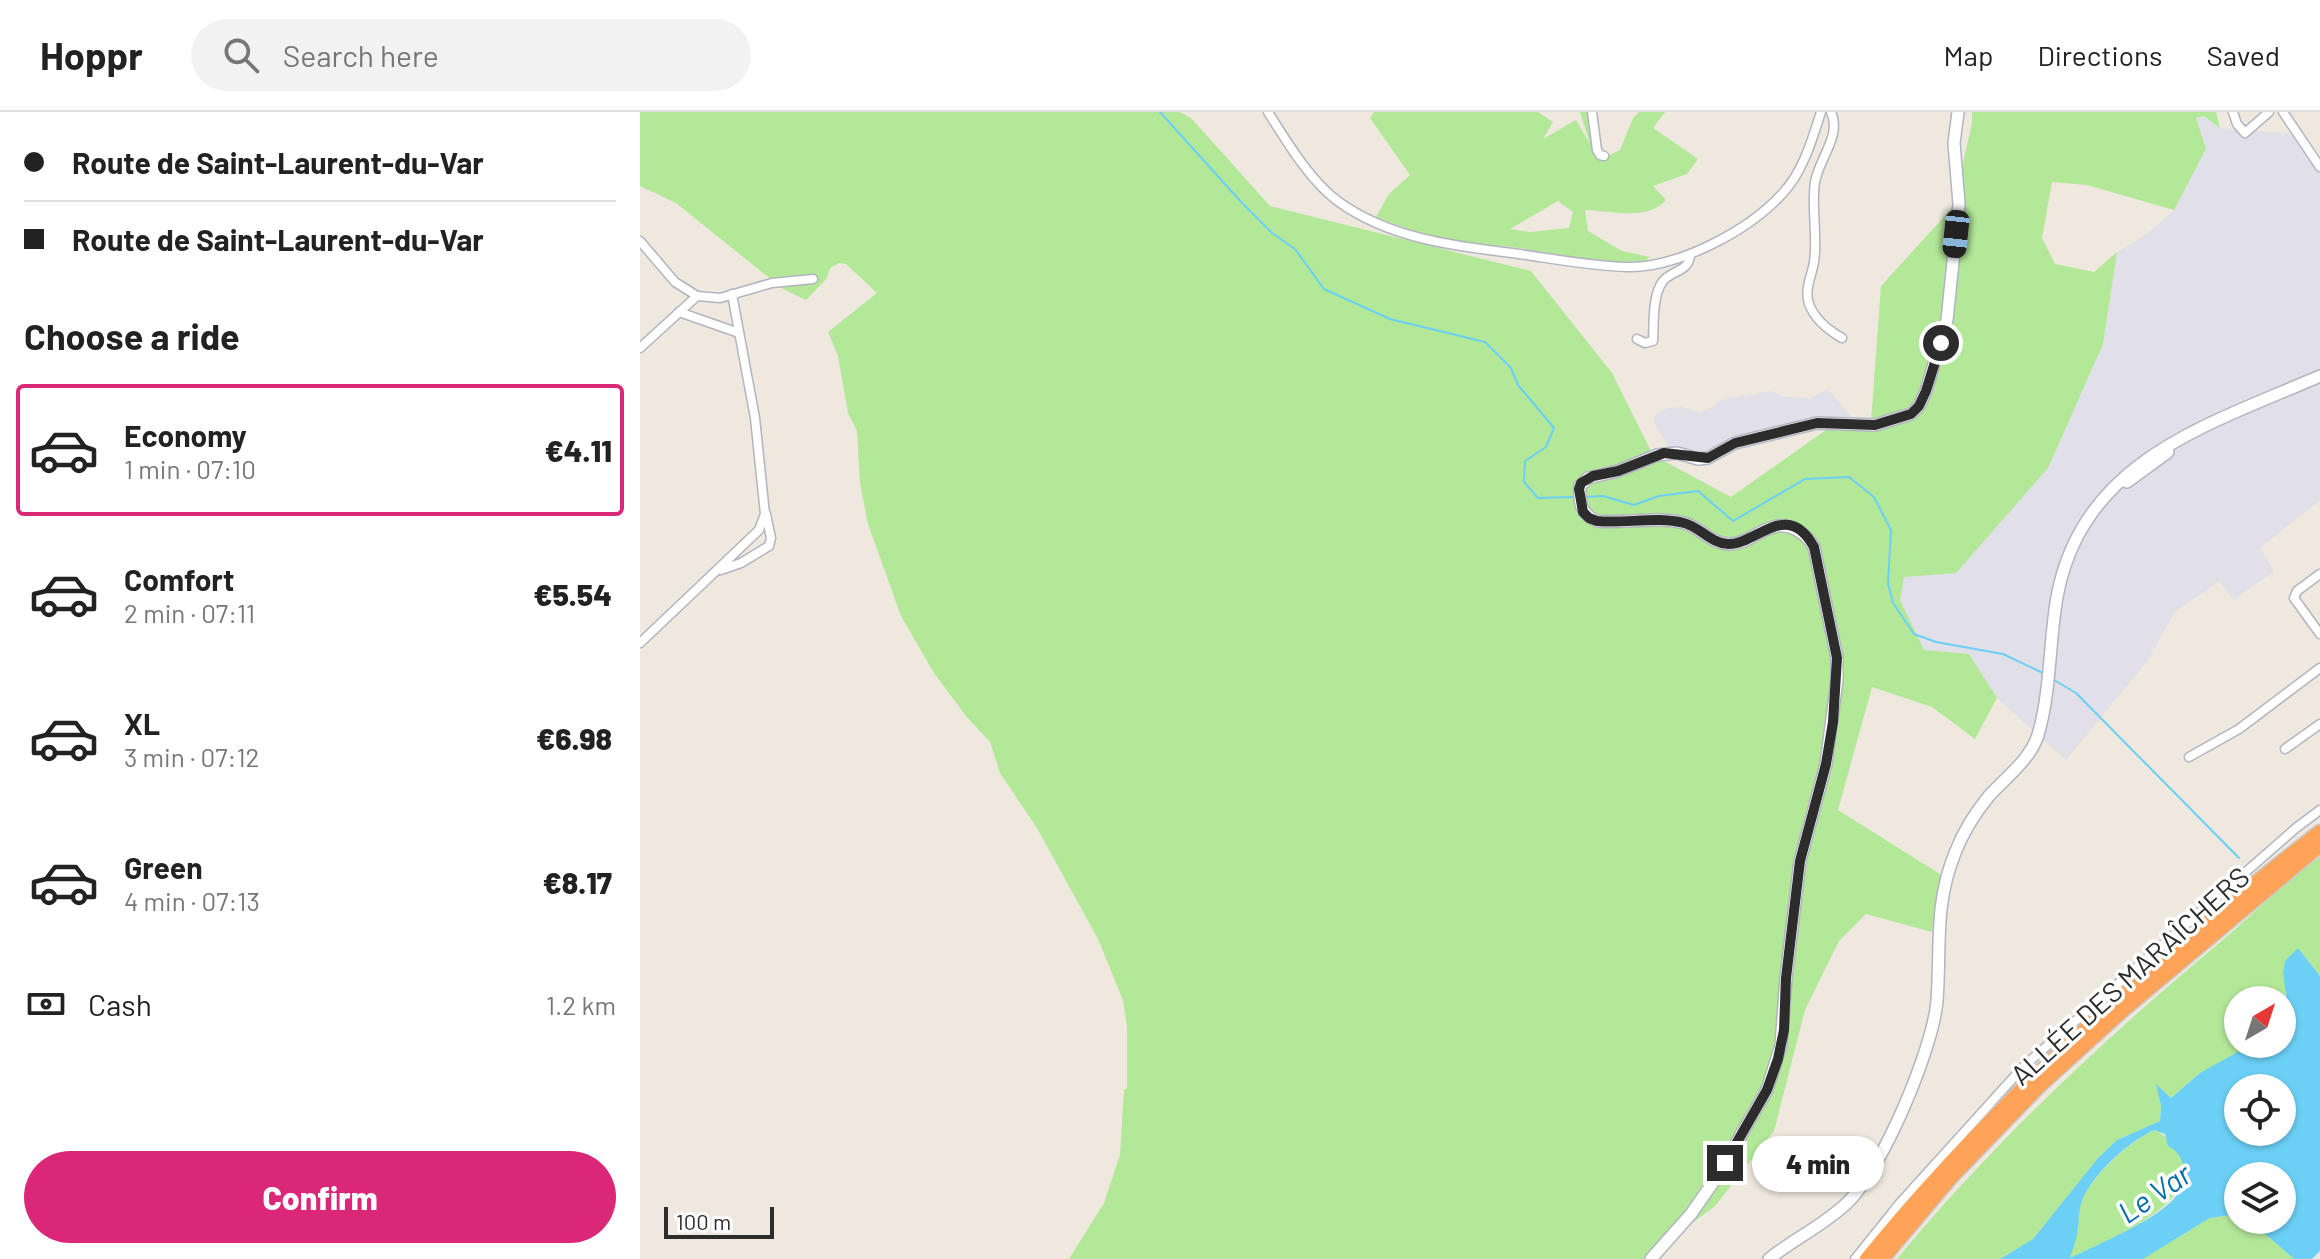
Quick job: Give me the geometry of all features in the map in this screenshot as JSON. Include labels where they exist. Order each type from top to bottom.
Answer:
[{"type":"highway","points":[[1867,1259],[1943,1169],[2031,1079],[2118,1001],[2320,832]]},
{"type":"highway","points":[[1882,1259],[1951,1177],[2040,1085],[2320,845]]},
{"type":"street","points":[[1268,112],[1319,183],[1365,219],[1451,245],[1628,267],[1666,263],[1690,255],[1732,232],[1783,193],[1808,152],[1821,112]]},
{"type":"street","points":[[1592,112],[1597,150],[1604,156]]},
{"type":"street","points":[[1831,112],[1835,121],[1815,181],[1815,259],[1807,292],[1808,302],[1817,318],[1829,331],[1842,338]]},
{"type":"street","points":[[1651,1259],[1691,1214],[1716,1178],[1767,1090],[1778,1059],[1784,1030],[1786,978],[1800,861],[1826,764],[1836,702],[1837,658],[1814,547],[1794,529],[1774,525],[1745,540],[1725,544],[1682,523],[1605,522],[1589,518],[1583,512],[1579,489],[1588,478],[1618,471],[1664,453],[1708,458],[1735,443],[1817,423],[1875,425],[1911,414],[1926,391],[1947,320],[1959,204],[1954,143],[1958,112]]},
{"type":"street","points":[[2233,112],[2237,124],[2245,133],[2269,112]]},
{"type":"street","points":[[2283,112],[2320,167]]},
{"type":"street","points":[[640,241],[675,282],[697,296],[720,298],[772,283],[813,279]]},
{"type":"street","points":[[1637,339],[1645,343],[1653,341],[1658,291],[1662,282],[1686,267],[1690,255]]},
{"type":"street","points":[[716,571],[741,563],[769,546],[771,538],[765,514],[755,418],[732,294]]},
{"type":"street","points":[[640,348],[697,296]]},
{"type":"street","points":[[679,312],[739,333]]},
{"type":"street","points":[[1769,1259],[1848,1202],[1869,1176],[1931,1040],[1938,986],[1938,924],[1944,886],[1955,853],[1977,811],[2033,746],[2047,682],[2057,596],[2069,556],[2093,511],[2103,498],[2200,429],[2320,376]]},
{"type":"street","points":[[640,643],[759,530],[765,514]]},
{"type":"street","points":[[2320,574],[2297,591],[2294,598],[2320,634]]},
{"type":"street","points":[[2189,757],[2239,729],[2320,668]]},
{"type":"street","points":[[2285,749],[2320,724]]},
{"type":"street","name":"ALLÉE DES MARAÎCHERS","points":[[1855,1259],[1900,1203],[2024,1066],[2320,810]]},
{"type":"shaded area","points":[[2204,116],[2220,128],[2296,134],[2320,172],[2320,500],[2260,548],[2274,571],[2234,600],[2219,581],[2174,613],[2148,660],[2066,760],[1997,698],[1969,655],[1924,650],[1900,600],[1904,577],[2103,344],[2117,252],[2147,234],[2174,210],[2206,149],[2196,118]]},
{"type":"shaded area","points":[[1828,389],[1853,419],[1705,455],[1669,447],[1654,423],[1655,415],[1668,408],[1681,407],[1700,412],[1712,408],[1719,400],[1771,391],[1782,396],[1810,399]]},
{"type":"green space","points":[[640,112],[1179,112],[1191,118],[1270,206],[1531,271],[1612,373],[1653,455],[1731,497],[1826,430],[1871,422],[1881,286],[1953,207],[1972,112],[2216,112],[2220,128],[2204,116],[2196,118],[2206,149],[2174,210],[2087,185],[2052,182],[2042,238],[2055,264],[2094,272],[2117,252],[2103,344],[2048,468],[1956,573],[1904,577],[1900,600],[1924,650],[1969,654],[1997,698],[1975,739],[1932,707],[1872,687],[1838,810],[1943,876],[1932,932],[1866,914],[1839,941],[1805,1010],[1774,1131],[1715,1206],[1644,1259],[1069,1259],[1104,1203],[1120,1155],[1124,1090],[1127,1088],[1127,1026],[1123,1000],[1098,939],[1037,828],[1000,773],[990,742],[934,673],[901,616],[868,524],[860,483],[857,431],[848,413],[838,356],[828,332],[877,293],[846,264],[839,263],[830,268],[827,278],[806,300],[783,289],[676,203],[640,186]]},
{"type":"green space","points":[[1374,112],[1538,112],[1553,122],[1543,139],[1576,120],[1590,144],[1580,112],[1593,112],[1591,146],[1599,160],[1620,150],[1633,118],[1639,112],[1665,112],[1653,128],[1698,159],[1687,174],[1653,186],[1666,200],[1649,211],[1585,210],[1588,231],[1622,251],[1650,257],[1645,261],[1607,262],[1436,239],[1376,217],[1389,194],[1410,175],[1370,118]],"holes":[[[1558,201],[1573,212],[1569,228],[1530,232],[1510,229]]]},
{"type":"green space","points":[[2320,857],[2320,976],[2298,948],[2287,986],[2224,986],[2224,1058],[2229,1058],[2200,1073],[2171,1098],[2157,1085],[2160,1121],[2117,1140],[2098,1158],[2033,1239],[2000,1259],[1897,1259],[1971,1174],[2050,1094],[2281,888]]},
{"type":"green space","points":[[2154,1130],[2166,1137],[2179,1155],[2184,1173],[2179,1189],[2165,1205],[2146,1219],[2069,1259],[2079,1210],[2090,1187],[2120,1153]]},
{"type":"green space","points":[[2224,1216],[2224,1234],[2265,1234],[2294,1259],[2143,1259],[2210,1218]]},
{"type":"water","points":[[2298,948],[2320,976],[2320,1251],[2312,1259],[2294,1259],[2265,1234],[2296,1234],[2296,1162],[2224,1162],[2224,1216],[2210,1218],[2143,1259],[2000,1259],[2033,1239],[2098,1158],[2117,1140],[2160,1121],[2161,1106],[2156,1084],[2171,1098],[2200,1073],[2227,1058],[2296,1058],[2296,986],[2285,986],[2285,961]],"holes":[[[2154,1130],[2165,1134],[2168,1146],[2182,1162],[2182,1182],[2175,1197],[2138,1224],[2070,1258],[2081,1205],[2097,1176],[2134,1142]]]},
{"type":"waterway","points":[[1160,112],[1243,204],[1272,233],[1295,249],[1324,289],[1390,319],[1485,342],[1511,368],[1518,385],[1554,428],[1546,447],[1525,461],[1524,482],[1538,498],[1573,497]]},
{"type":"waterway","points":[[1584,497],[1603,496],[1634,505],[1659,496],[1698,491],[1733,521],[1805,479],[1849,477],[1874,497],[1891,530],[1888,583],[1893,603],[1914,634],[1936,642],[2003,654],[2045,674]]},
{"type":"waterway","points":[[2054,680],[2076,693],[2239,858]]},
{"type":"route","points":[[1725,1163],[1767,1090],[1781,1045],[1800,861],[1826,764],[1836,702],[1837,658],[1814,547],[1803,534],[1787,526],[1774,525],[1745,540],[1725,544],[1682,523],[1597,521],[1583,512],[1579,489],[1588,478],[1618,471],[1664,453],[1708,458],[1735,443],[1817,423],[1875,425],[1899,419],[1919,406],[1941,343]]},
{"type":"water label","name":"Le Var","points":[[2155,1194]]}]
